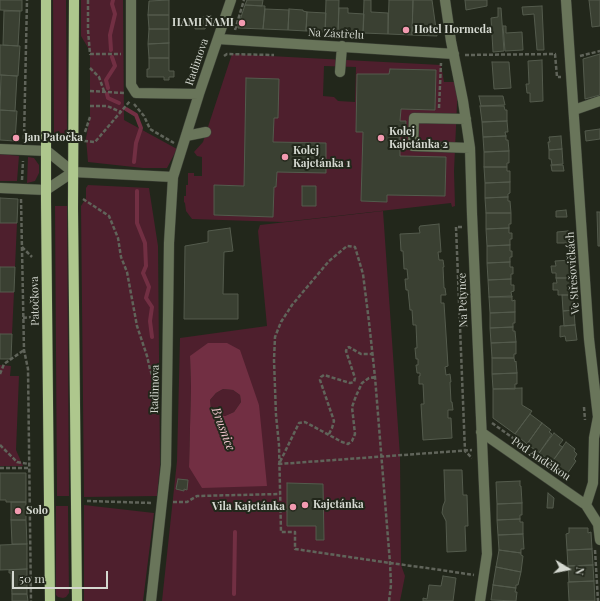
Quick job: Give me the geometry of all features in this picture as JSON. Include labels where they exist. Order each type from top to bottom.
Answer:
[{"type":"main road","name":"Patočkova","points":[[46,0],[46,190],[50,599]]},
{"type":"main road","points":[[74,0],[73,172],[76,599]]},
{"type":"street","points":[[131,0],[131,53],[134,97],[199,94]]},
{"type":"street","name":"Radimova","points":[[151,601],[166,465],[170,223],[173,177],[231,0]]},
{"type":"street","name":"Na Petynce","points":[[445,0],[470,148],[472,227],[487,554],[480,601]]},
{"type":"street","name":"Ve Střešovičkách","points":[[566,0],[589,339],[599,419],[594,438],[593,483],[586,505]]},
{"type":"street","name":"Na Zástřelu","points":[[218,39],[454,54]]},
{"type":"street","points":[[340,72],[342,46]]},
{"type":"street","points":[[574,110],[600,101]]},
{"type":"street","points":[[466,119],[414,118],[413,146],[470,148]]},
{"type":"street","points":[[185,140],[206,132]]},
{"type":"street","points":[[0,149],[47,151],[73,172],[173,177]]},
{"type":"street","points":[[0,188],[46,190],[73,172]]},
{"type":"street","points":[[589,339],[600,341]]},
{"type":"street","name":"Pod Andělkou","points":[[481,432],[586,505]]},
{"type":"street","points":[[586,505],[598,524],[598,542]]},
{"type":"path","points":[[24,144],[27,0]]},
{"type":"path","points":[[88,0],[90,54],[131,53]]},
{"type":"path","points":[[235,30],[244,0]]},
{"type":"path","points":[[580,57],[600,51]]},
{"type":"path","points":[[220,60],[227,54],[280,55]]},
{"type":"path","points":[[465,55],[555,54],[557,77],[561,77],[562,84]]},
{"type":"path","points":[[439,118],[441,62]]},
{"type":"path","points":[[90,68],[99,77],[104,91]]},
{"type":"path","points":[[90,90],[125,93],[134,97],[150,129],[175,144],[185,140]]},
{"type":"path","points":[[82,142],[95,142],[134,97]]},
{"type":"path","points":[[90,106],[107,106],[121,112]]},
{"type":"path","points":[[84,148],[82,142],[90,117]]},
{"type":"path","points":[[24,136],[35,137]]},
{"type":"path","points":[[22,183],[23,156]]},
{"type":"path","points":[[84,193],[84,199],[108,216],[118,238],[121,257],[127,272],[137,326],[150,369],[157,388],[167,388]]},
{"type":"path","points":[[21,194],[24,350],[28,369],[31,601]]},
{"type":"path","points":[[279,464],[463,451],[456,228],[472,227]]},
{"type":"path","points":[[389,601],[391,585],[390,563],[373,354],[363,274],[355,247],[347,246],[328,261],[292,305],[281,322],[275,337],[274,360],[279,445],[281,532],[295,532],[295,549],[390,563],[461,573]]},
{"type":"path","points":[[22,247],[32,257]]},
{"type":"path","points":[[23,318],[32,317]]},
{"type":"path","points":[[328,434],[334,421],[320,380],[321,377],[324,376],[350,383],[354,382],[355,378],[346,351],[347,348],[349,347],[361,354],[373,354]]},
{"type":"path","points":[[0,374],[4,364],[24,350]]},
{"type":"path","points":[[279,464],[299,423],[305,422],[342,442],[348,444],[352,441],[355,434],[352,407],[362,383],[369,378],[375,377]]},
{"type":"path","points":[[584,403],[586,426]]},
{"type":"path","points":[[490,421],[527,449]]},
{"type":"path","points":[[0,445],[17,462],[29,464]]},
{"type":"path","points":[[0,468],[29,468]]},
{"type":"path","points":[[84,501],[162,503],[187,502],[197,496],[280,494]]},
{"type":"path","points":[[30,501],[36,501]]},
{"type":"path","points":[[280,510],[287,510]]},
{"type":"path","points":[[598,542],[598,601]]},
{"type":"shaded area","points":[[53,0],[66,0],[67,136],[54,135]]},
{"type":"shaded area","points":[[81,0],[123,0],[124,120],[177,149],[167,168],[143,168],[88,162],[86,138],[90,118],[90,51],[81,36]]},
{"type":"shaded area","points":[[232,54],[441,65],[444,82],[458,82],[454,171],[455,206],[452,207],[451,203],[283,222],[192,219],[186,211],[184,196],[186,196],[186,185],[188,185],[188,173],[194,173],[194,176],[202,176],[202,157],[197,156],[194,152],[203,142]],"holes":[[[324,66],[356,67],[355,102],[338,101],[334,97],[323,96]],[[390,69],[436,70],[435,110],[401,109],[400,121],[406,121],[405,132],[400,132],[400,144],[405,144],[405,150],[400,150],[400,156],[446,157],[445,196],[387,195],[387,202],[361,201],[363,132],[356,131],[357,74],[389,74]],[[246,79],[278,118],[274,118],[273,142],[326,143],[326,172],[277,172],[276,186],[274,187],[273,217],[214,215],[215,185],[244,186]],[[302,186],[316,186],[316,206],[302,206]]]},
{"type":"shaded area","points":[[0,154],[19,156],[17,181],[0,181]]},
{"type":"shaded area","points":[[28,157],[34,158],[39,165],[39,173],[35,181],[27,183]]},
{"type":"shaded area","points":[[88,185],[149,188],[158,246],[160,465],[157,496],[84,497],[81,206],[86,198],[86,188]]},
{"type":"shaded area","points":[[55,206],[67,206],[69,496],[57,496]]},
{"type":"shaded area","name":"Kajetánka","points":[[383,211],[400,456],[401,565],[405,576],[400,601],[162,601],[177,461],[180,338],[267,326],[258,231],[260,225]],"holes":[[[190,356],[259,405],[189,467],[191,387]],[[287,483],[323,484],[324,540],[316,526],[287,526]]]},
{"type":"shaded area","points":[[0,223],[17,223],[15,267],[0,267]]},
{"type":"shaded area","points":[[0,292],[14,292],[12,334],[0,334]]},
{"type":"shaded area","points":[[0,365],[11,366],[10,376],[19,376],[16,450],[23,466],[0,466]]},
{"type":"shaded area","points":[[223,389],[233,390],[240,395],[241,402],[234,412],[225,416],[218,415],[211,408],[210,400],[216,393]]},
{"type":"shaded area","points":[[84,505],[154,513],[143,601],[84,601]]},
{"type":"shaded area","points":[[56,506],[68,506],[69,593],[63,598],[56,595]]},
{"type":"water","points":[[208,343],[227,343],[240,350],[259,405],[267,486],[202,488],[189,467],[191,387],[190,356]],"holes":[[[223,389],[233,390],[240,395],[241,402],[234,412],[225,416],[218,415],[211,409],[210,400],[216,393]]]},
{"type":"building","points":[[0,0],[22,0],[22,11],[0,10]]},
{"type":"building","points":[[169,0],[169,15],[148,15],[149,1]]},
{"type":"building","points":[[247,0],[263,0],[262,6],[245,5]]},
{"type":"building","points":[[326,0],[339,0],[338,32],[325,32]]},
{"type":"building","points":[[364,0],[371,0],[371,12],[388,13],[388,34],[363,33]]},
{"type":"building","points":[[389,0],[413,0],[412,35],[388,34]]},
{"type":"building","points":[[413,0],[432,0],[437,36],[412,35]]},
{"type":"building","points":[[465,0],[487,0],[487,6],[466,10]]},
{"type":"building","points":[[589,0],[600,0],[600,26],[592,27]]},
{"type":"building","points":[[245,5],[265,6],[263,29],[238,28]]},
{"type":"building","points":[[542,6],[544,50],[537,50],[534,14],[523,15],[522,7]]},
{"type":"building","points":[[339,8],[348,8],[348,13],[364,14],[363,33],[338,32]]},
{"type":"building","points":[[498,8],[501,8],[504,51],[493,52],[491,18],[498,17]]},
{"type":"building","points":[[265,9],[289,10],[288,30],[263,29]]},
{"type":"building","points":[[289,9],[303,10],[307,12],[306,31],[288,30]]},
{"type":"building","points":[[4,11],[20,11],[18,46],[3,45]]},
{"type":"building","points":[[307,12],[326,13],[325,32],[306,31]]},
{"type":"building","points":[[148,15],[169,15],[169,29],[149,29]]},
{"type":"building","points":[[195,17],[204,17],[204,19],[208,20],[205,29],[195,29]]},
{"type":"building","points":[[503,26],[506,26],[506,33],[522,32],[523,50],[505,51]]},
{"type":"building","points":[[149,29],[169,29],[169,43],[148,44]]},
{"type":"building","points":[[169,43],[169,58],[149,58],[148,44]]},
{"type":"building","points":[[0,45],[20,46],[18,76],[0,75]]},
{"type":"building","points":[[600,54],[600,95],[585,99],[583,59]]},
{"type":"building","points":[[149,58],[169,58],[169,71],[174,71],[174,77],[169,77],[169,80],[164,80],[164,77],[147,77]]},
{"type":"building","points":[[542,60],[543,101],[530,102],[530,93],[527,93],[526,84],[529,84],[528,61]]},
{"type":"building","points":[[492,62],[509,62],[511,88],[494,89]]},
{"type":"building","name":"Kolej Kajetánka 2","points":[[390,69],[436,70],[435,110],[401,109],[400,121],[406,121],[405,133],[400,132],[400,144],[405,144],[405,150],[400,150],[400,156],[446,157],[445,196],[387,195],[387,202],[361,201],[363,132],[356,132],[357,74],[389,74]]},
{"type":"building","points":[[1,75],[17,76],[15,111],[0,110]]},
{"type":"building","name":"Kolej Kajetánka 1","points":[[246,78],[279,79],[278,118],[274,118],[273,142],[326,143],[326,173],[277,172],[276,187],[274,187],[273,217],[214,215],[214,185],[244,186]]},
{"type":"building","points":[[479,96],[503,96],[505,105],[481,106]]},
{"type":"building","points":[[480,106],[504,106],[505,110],[507,110],[507,121],[482,122]]},
{"type":"building","points":[[0,110],[17,111],[15,141],[0,140]]},
{"type":"building","points":[[507,121],[508,132],[505,132],[506,136],[483,137],[482,122]]},
{"type":"building","points":[[600,129],[600,139],[586,141],[585,131]]},
{"type":"building","points":[[506,136],[509,151],[484,152],[483,137]]},
{"type":"building","points":[[561,136],[562,149],[549,150],[549,137]]},
{"type":"building","points":[[562,149],[563,164],[552,165],[551,159],[549,159],[549,150]]},
{"type":"building","points":[[509,151],[509,163],[507,163],[507,167],[484,167],[484,152]]},
{"type":"building","points":[[551,165],[563,165],[564,171],[552,171]]},
{"type":"building","points":[[484,167],[507,167],[507,171],[510,171],[510,182],[485,183]]},
{"type":"building","points":[[510,182],[510,193],[508,194],[508,197],[485,198],[485,183]]},
{"type":"building","points":[[302,186],[316,186],[316,206],[302,206]]},
{"type":"building","points":[[508,197],[508,201],[510,201],[511,213],[486,213],[485,198]]},
{"type":"building","points":[[0,198],[18,199],[17,223],[0,223]]},
{"type":"building","points":[[566,210],[567,217],[556,217],[556,211]]},
{"type":"building","points":[[597,212],[600,212],[600,246],[598,246]]},
{"type":"building","points":[[486,213],[511,213],[511,224],[509,224],[509,228],[486,229]]},
{"type":"building","points":[[439,224],[441,252],[438,252],[439,260],[443,260],[444,288],[446,295],[441,295],[441,303],[444,303],[448,366],[445,367],[446,375],[450,374],[451,382],[451,402],[453,410],[448,410],[448,418],[451,418],[452,438],[423,440],[421,404],[424,404],[423,384],[419,384],[420,373],[417,373],[416,365],[418,365],[418,359],[416,359],[415,348],[417,348],[416,325],[413,325],[408,290],[406,290],[405,279],[408,279],[407,269],[404,269],[400,234],[420,233],[420,226]]},
{"type":"building","points":[[230,228],[233,251],[224,252],[223,294],[238,294],[238,319],[184,319],[185,246],[208,242],[208,231]]},
{"type":"building","points":[[509,228],[509,233],[512,233],[510,245],[487,246],[486,229]]},
{"type":"building","points":[[568,231],[569,243],[557,243],[557,232]]},
{"type":"building","points":[[510,245],[512,257],[510,257],[510,262],[487,263],[487,246]]},
{"type":"building","points":[[571,260],[572,278],[556,278],[556,273],[552,273],[551,266],[556,266],[555,261]]},
{"type":"building","points":[[510,262],[510,267],[513,267],[511,279],[488,280],[487,263]]},
{"type":"building","points":[[0,267],[15,267],[14,292],[0,292]]},
{"type":"building","points":[[556,278],[572,278],[573,295],[558,295],[558,290],[553,290],[553,283],[557,283]]},
{"type":"building","points":[[511,279],[511,285],[514,285],[514,291],[511,292],[512,297],[489,297],[488,280]]},
{"type":"building","points":[[562,295],[573,295],[574,310],[563,311]]},
{"type":"building","points":[[512,296],[512,301],[515,300],[515,312],[490,313],[489,297]]},
{"type":"building","points":[[574,310],[575,325],[564,326],[563,311]]},
{"type":"building","points":[[515,312],[515,323],[513,323],[513,327],[490,328],[490,313]]},
{"type":"building","points":[[575,325],[577,340],[566,341],[565,336],[560,337],[560,326]]},
{"type":"building","points":[[513,327],[516,342],[491,343],[490,328]]},
{"type":"building","points":[[0,334],[12,334],[11,359],[0,359]]},
{"type":"building","points":[[516,342],[516,354],[514,354],[514,358],[492,358],[491,343]]},
{"type":"building","points":[[492,358],[514,358],[515,362],[516,361],[517,373],[492,374]]},
{"type":"building","points":[[517,373],[517,384],[515,384],[515,389],[493,389],[492,374]]},
{"type":"building","points":[[522,388],[522,405],[532,411],[515,434],[493,418],[493,389]]},
{"type":"building","points":[[530,414],[542,423],[527,444],[515,434]]},
{"type":"building","points":[[542,423],[551,430],[549,432],[552,434],[539,453],[527,444]]},
{"type":"building","points":[[554,433],[563,440],[559,445],[563,447],[552,462],[539,453]]},
{"type":"building","points":[[566,442],[575,449],[574,451],[577,454],[574,459],[576,461],[567,474],[552,462]]},
{"type":"building","points":[[444,470],[462,470],[463,495],[467,495],[468,526],[465,526],[466,551],[447,552],[446,521],[442,513],[445,501]]},
{"type":"building","points":[[0,473],[26,473],[26,502],[6,502],[6,500],[0,500]]},
{"type":"building","points":[[178,479],[188,480],[187,490],[184,489],[184,491],[176,489]]},
{"type":"building","points":[[520,481],[522,503],[497,504],[496,482]]},
{"type":"building","name":"Kajetánka","points":[[287,483],[323,484],[324,540],[316,540],[316,526],[287,526]]},
{"type":"building","points":[[548,493],[554,498],[553,508],[547,508]]},
{"type":"building","points":[[11,502],[26,502],[26,520],[11,520]]},
{"type":"building","points":[[522,503],[522,515],[520,515],[520,519],[497,520],[497,504]]},
{"type":"building","points":[[520,519],[520,522],[523,522],[523,534],[498,535],[497,520]]},
{"type":"building","points":[[11,520],[26,520],[27,544],[12,544]]},
{"type":"building","points":[[569,528],[588,528],[588,533],[591,532],[592,549],[567,550],[566,534],[569,533]]},
{"type":"building","points":[[523,534],[524,549],[521,549],[521,553],[499,550],[498,535]]},
{"type":"building","points":[[27,544],[27,569],[0,570],[0,545]]},
{"type":"building","points":[[592,549],[593,565],[568,566],[567,550]]},
{"type":"building","points":[[499,550],[521,553],[523,556],[521,572],[496,567]]},
{"type":"building","points":[[593,565],[594,581],[569,582],[568,566]]},
{"type":"building","points":[[496,567],[521,572],[516,588],[493,585]]},
{"type":"building","points":[[27,569],[27,594],[12,594],[11,573],[9,573],[9,570]]},
{"type":"building","points":[[443,576],[456,578],[453,601],[423,601],[423,598],[427,599],[429,585],[441,586]]},
{"type":"building","points":[[594,581],[595,601],[569,601],[568,582]]},
{"type":"building","points":[[493,585],[516,588],[516,601],[491,600]]},
{"type":"building","points":[[12,594],[27,594],[28,601],[12,601]]},
{"type":"waterway","name":"Brusnice","points":[[111,50],[110,35],[115,14],[112,4],[113,0]]},
{"type":"waterway","name":"Brusnice","points":[[108,88],[106,80],[115,66],[112,57]]},
{"type":"waterway","name":"Brusnice","points":[[107,94],[108,98],[119,103]]},
{"type":"waterway","name":"Brusnice","points":[[126,109],[136,115],[141,128],[136,143],[134,162]]},
{"type":"waterway","name":"Brusnice","points":[[137,191],[137,223],[145,243],[146,266],[143,273],[149,287],[146,298],[152,307],[150,321],[152,337]]},
{"type":"waterway","name":"Brusnice","points":[[234,594],[235,532]]},
{"type":"place","name":"HAMI ŇAMI","points":[[242,23]]},
{"type":"place","name":"Hotel Hormeda","points":[[406,30]]},
{"type":"place","name":"Jan Patočka","points":[[16,138]]},
{"type":"place","name":"Kolej Kajetánka 2","points":[[381,138]]},
{"type":"place","name":"Kolej Kajetánka 1","points":[[285,157]]},
{"type":"place","name":"Kajetánka","points":[[305,505]]},
{"type":"place","name":"Vila Kajetánka","points":[[293,507]]},
{"type":"place","name":"Solo","points":[[18,511]]}]
